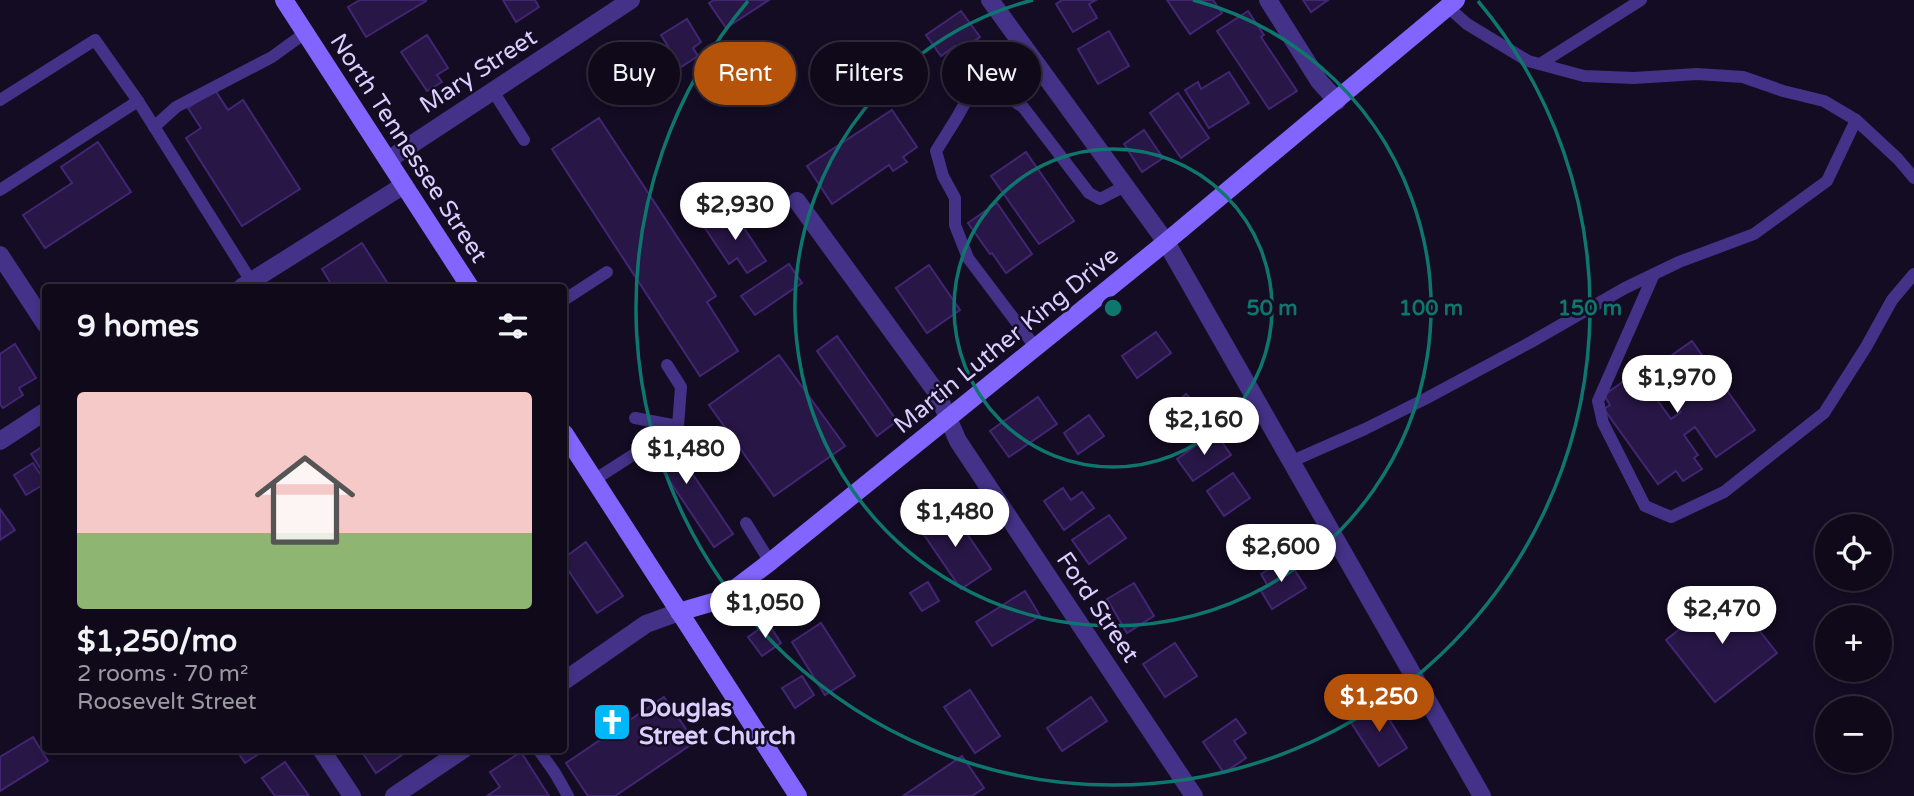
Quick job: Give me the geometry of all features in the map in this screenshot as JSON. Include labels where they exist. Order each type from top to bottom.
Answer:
[{"type":"street","name":"North Tennessee Street","points":[[284,0],[468,284]]},
{"type":"street","name":"Mary Street","points":[[388,160],[631,0]]},
{"type":"street","points":[[990,0],[1021,42]]},
{"type":"street","points":[[1268,0],[1319,81],[1337,101]]},
{"type":"street","name":"Martin Luther King Drive","points":[[567,679],[646,624],[720,600],[770,562],[1166,242],[1452,4]]},
{"type":"street","points":[[1041,70],[1166,242],[1481,796]]},
{"type":"street","points":[[247,284],[404,185]]},
{"type":"street","name":"Ford Street","points":[[797,201],[937,393],[958,441],[1194,796]]},
{"type":"street","points":[[0,255],[42,319]]},
{"type":"street","points":[[0,441],[42,414]]},
{"type":"street","points":[[567,438],[798,796]]},
{"type":"street","points":[[324,753],[352,796]]},
{"type":"street","points":[[394,796],[458,753]]},
{"type":"lane","points":[[1540,64],[1641,0]]},
{"type":"lane","points":[[1452,4],[1467,24],[1528,61],[1584,76],[1634,78],[1697,74],[1743,77],[1824,101],[1856,120],[1898,159],[1914,178]]},
{"type":"lane","points":[[155,127],[176,107],[272,57],[305,33]]},
{"type":"lane","points":[[0,100],[95,40],[155,127],[247,284]]},
{"type":"lane","points":[[493,91],[524,140]]},
{"type":"lane","points":[[0,190],[138,101]]},
{"type":"lane","points":[[964,105],[936,151],[943,176],[955,198],[956,225],[968,258],[1036,348]]},
{"type":"lane","points":[[1020,105],[1089,193],[1100,199],[1125,186]]},
{"type":"lane","points":[[1290,462],[1425,399],[1625,288],[1679,262],[1754,234],[1827,181],[1856,120]]},
{"type":"lane","points":[[567,298],[607,272]]},
{"type":"lane","points":[[1654,274],[1598,401],[1604,423],[1645,506],[1671,517],[1724,492],[1824,413],[1892,300],[1914,274]]},
{"type":"lane","points":[[667,365],[681,387],[678,426]]},
{"type":"lane","points":[[635,418],[678,426]]},
{"type":"lane","points":[[594,480],[678,426]]},
{"type":"lane","points":[[746,523],[770,562]]},
{"type":"lane","points":[[541,753],[568,796]]},
{"type":"building","points":[[360,0],[426,1],[366,37],[348,7]]},
{"type":"building","points":[[503,0],[535,0],[539,7],[516,22]]},
{"type":"building","points":[[714,0],[769,0],[726,28],[709,3]]},
{"type":"building","points":[[1062,0],[1096,0],[1089,4],[1097,18],[1073,32],[1056,4]]},
{"type":"building","points":[[1167,0],[1213,0],[1222,13],[1190,34]]},
{"type":"building","points":[[1303,0],[1328,0],[1311,12]]},
{"type":"building","points":[[961,11],[980,37],[973,42],[942,42],[941,56],[926,35]]},
{"type":"building","points":[[1248,11],[1264,35],[1261,37],[1297,91],[1269,109],[1217,31]]},
{"type":"building","points":[[687,19],[701,42],[694,42],[694,59],[681,67],[680,42],[665,42],[661,35]]},
{"type":"building","points":[[1109,31],[1129,66],[1098,84],[1078,49]]},
{"type":"building","points":[[427,35],[448,68],[437,75],[442,82],[427,91],[401,52]]},
{"type":"building","points":[[1229,72],[1249,103],[1209,128],[1185,90],[1198,82],[1201,89]]},
{"type":"building","points":[[215,90],[228,110],[243,100],[300,189],[242,226],[186,138],[201,128],[188,108]]},
{"type":"building","points":[[1178,93],[1209,138],[1181,158],[1150,113]]},
{"type":"building","points":[[892,110],[917,147],[903,157],[907,162],[893,171],[889,165],[832,204],[807,166]]},
{"type":"building","points":[[599,118],[716,296],[707,302],[738,351],[700,376],[552,149]]},
{"type":"building","points":[[1144,130],[1163,158],[1142,172],[1124,144]]},
{"type":"building","points":[[98,142],[131,192],[45,248],[23,215],[72,183],[61,167]]},
{"type":"building","points":[[1026,152],[1074,221],[1039,244],[991,176]]},
{"type":"building","points":[[997,203],[1032,254],[1006,273],[968,223]]},
{"type":"building","points":[[732,210],[766,261],[747,273],[737,258],[729,264],[705,228]]},
{"type":"building","points":[[362,243],[388,284],[331,284],[322,269]]},
{"type":"building","points":[[789,264],[802,283],[755,315],[741,296]]},
{"type":"building","points":[[929,265],[960,310],[927,333],[896,288]]},
{"type":"building","points":[[1156,332],[1171,353],[1137,378],[1122,356]]},
{"type":"building","points":[[837,336],[897,421],[877,436],[817,351]]},
{"type":"building","points":[[1692,341],[1755,430],[1716,457],[1695,427],[1684,435],[1698,455],[1694,458],[1702,469],[1683,481],[1676,471],[1658,484],[1604,409],[1610,405],[1604,395],[1637,372],[1671,419],[1681,412],[1651,370]]},
{"type":"building","points":[[15,344],[36,378],[19,388],[23,395],[3,408],[0,404],[0,354]]},
{"type":"building","points":[[779,355],[845,446],[774,496],[709,405]]},
{"type":"building","points":[[1186,394],[1205,414],[1180,436],[1162,416]]},
{"type":"building","points":[[1038,397],[1057,424],[1009,457],[990,431]]},
{"type":"building","points":[[1089,415],[1104,436],[1078,454],[1064,433]]},
{"type":"building","points":[[659,424],[733,534],[714,547],[640,437]]},
{"type":"building","points":[[1215,432],[1231,455],[1193,481],[1177,459]]},
{"type":"building","points":[[42,447],[42,471],[31,454]]},
{"type":"building","points":[[33,463],[42,477],[42,485],[26,495],[14,475]]},
{"type":"building","points":[[1233,473],[1250,498],[1224,516],[1207,491]]},
{"type":"building","points":[[1063,488],[1071,500],[1082,492],[1094,508],[1064,530],[1044,501]]},
{"type":"building","points":[[0,509],[15,530],[0,540]]},
{"type":"building","points":[[950,509],[991,569],[961,589],[920,529]]},
{"type":"building","points":[[1109,515],[1126,538],[1089,564],[1072,540]]},
{"type":"building","points":[[586,542],[623,596],[597,613],[567,568],[567,556]]},
{"type":"building","points":[[1287,558],[1306,588],[1272,609],[1261,591],[1268,586],[1261,574]]},
{"type":"building","points":[[928,582],[939,601],[922,611],[910,593]]},
{"type":"building","points":[[1134,583],[1154,616],[1127,633],[1107,599]]},
{"type":"building","points":[[1025,591],[1040,616],[992,646],[976,622]]},
{"type":"building","points":[[1728,591],[1777,653],[1715,702],[1666,640]]},
{"type":"building","points":[[768,623],[781,643],[762,656],[748,637]]},
{"type":"building","points":[[821,623],[855,676],[825,695],[792,642]]},
{"type":"building","points":[[1175,643],[1197,676],[1165,697],[1143,664]]},
{"type":"building","points":[[802,676],[814,695],[795,708],[782,688]]},
{"type":"building","points":[[970,690],[1000,736],[975,753],[944,707]]},
{"type":"building","points":[[664,697],[695,742],[615,796],[588,796],[566,763]]},
{"type":"building","points":[[1091,697],[1107,721],[1062,751],[1047,728]]},
{"type":"building","points":[[1379,703],[1407,748],[1379,766],[1350,721]]},
{"type":"building","points":[[1236,719],[1246,733],[1234,741],[1246,758],[1224,773],[1203,742]]},
{"type":"building","points":[[33,737],[48,761],[0,791],[0,757]]},
{"type":"building","points":[[239,753],[260,753],[245,763]]},
{"type":"building","points":[[363,753],[401,753],[402,755],[376,773]]},
{"type":"building","points":[[522,753],[549,796],[487,796],[500,787],[490,772]]},
{"type":"building","points":[[962,756],[984,788],[972,796],[903,796]]},
{"type":"building","points":[[285,762],[309,796],[275,796],[262,778]]},
{"type":"place","name":"Douglas Street Church","points":[[612,722]]}]
